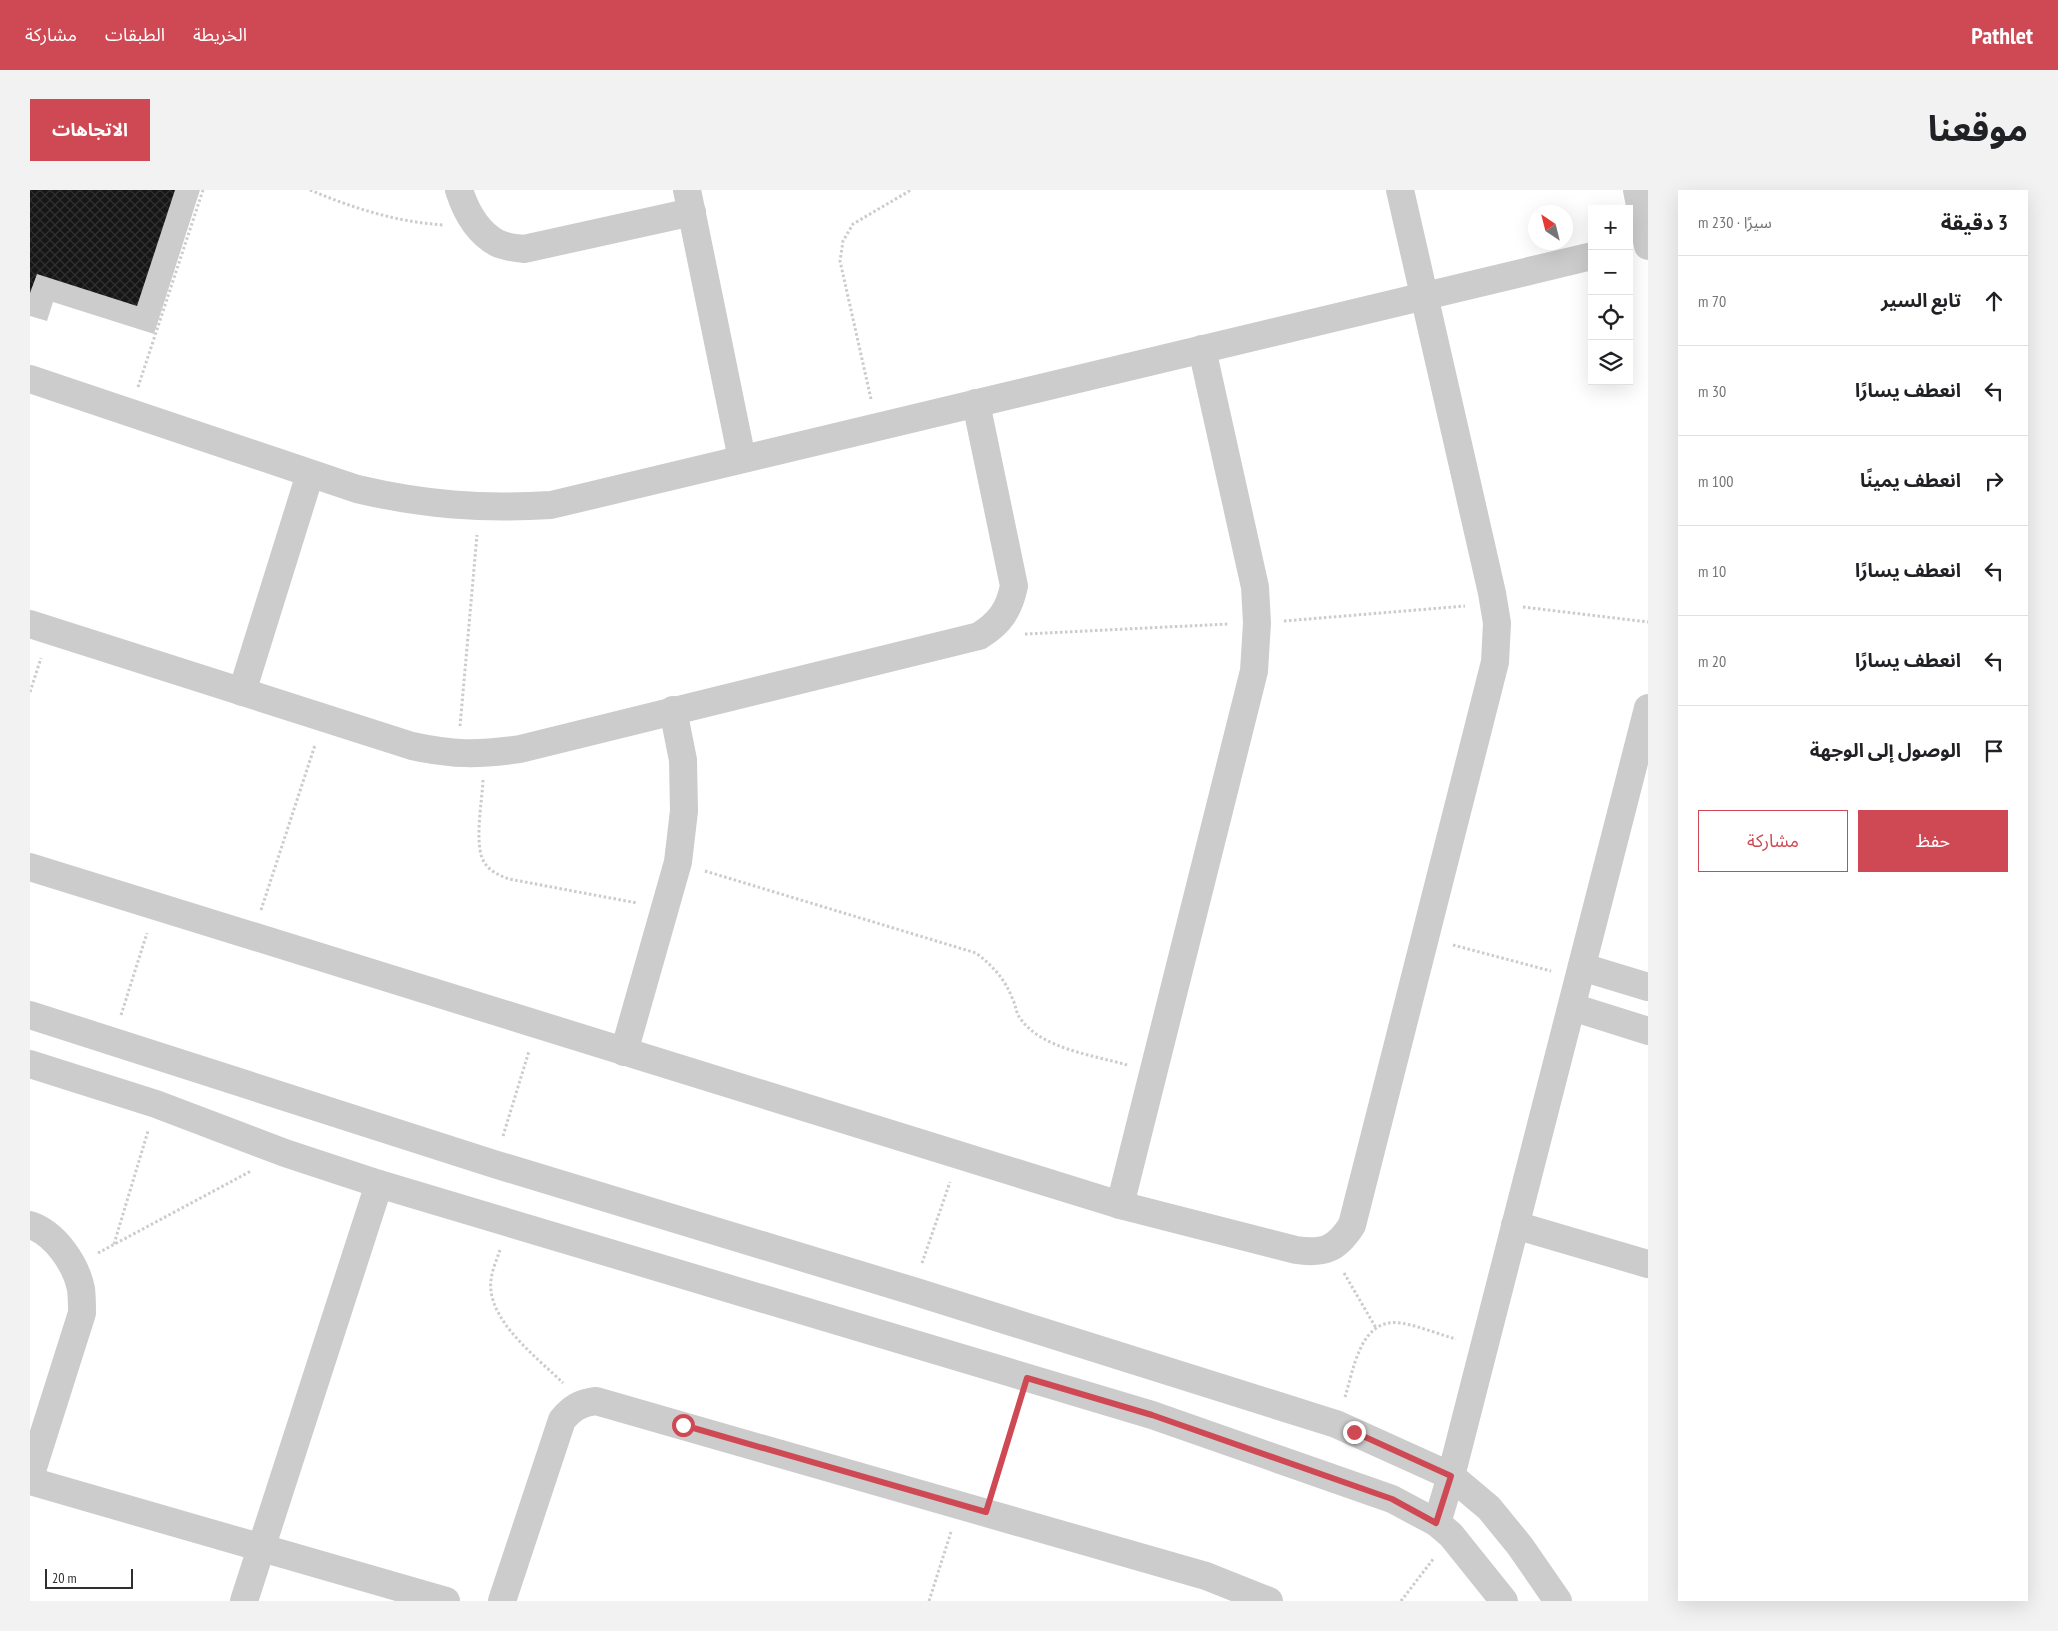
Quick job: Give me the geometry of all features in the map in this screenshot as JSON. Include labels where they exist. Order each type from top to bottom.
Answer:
[{"type":"street","points":[[460,190],[464,205],[477,227],[498,244],[524,249],[690,201],[742,459]]},
{"type":"street","points":[[30,866],[1120,1205],[1296,1250],[1313,1252],[1329,1249],[1343,1240],[1352,1225],[1495,662],[1497,642],[1495,604],[1400,190]]},
{"type":"street","points":[[1633,246],[1648,244],[1637,190]]},
{"type":"street","points":[[30,379],[356,489],[404,500],[480,507],[551,504],[1588,257]]},
{"type":"street","points":[[1120,1205],[1254,671],[1258,623],[1255,586],[1202,349]]},
{"type":"street","points":[[40,628],[412,746],[457,754],[484,754],[520,749],[979,636],[993,628],[1004,616],[1011,602],[1014,586],[976,403]]},
{"type":"street","points":[[242,692],[310,474]]},
{"type":"street","points":[[1444,1529],[1451,1476],[1648,708]]},
{"type":"street","points":[[624,1052],[678,862],[684,811],[682,760],[673,710]]},
{"type":"street","points":[[1581,973],[1648,988]]},
{"type":"street","points":[[1572,1007],[1648,1031]]},
{"type":"street","points":[[30,1015],[494,1164],[913,1291],[1336,1424],[1451,1476],[1489,1508],[1520,1546],[1558,1601]]},
{"type":"street","points":[[30,1064],[156,1104],[285,1153],[379,1184],[1152,1415],[1392,1499],[1444,1529],[1504,1601]]},
{"type":"street","points":[[244,1601],[379,1184]]},
{"type":"street","points":[[30,1225],[58,1243],[74,1268],[81,1290],[82,1313],[30,1477]]},
{"type":"street","points":[[1515,1225],[1648,1264]]},
{"type":"street","points":[[502,1601],[562,1420],[571,1409],[583,1403],[596,1401],[609,1403],[1206,1576],[1269,1601]]},
{"type":"street","points":[[30,1481],[446,1601]]},
{"type":"path","points":[[130,413],[203,190]]},
{"type":"path","points":[[310,190],[357,210],[416,223],[477,227]]},
{"type":"path","points":[[877,427],[840,261],[842,241],[853,224],[911,190]]},
{"type":"path","points":[[457,754],[480,507]]},
{"type":"path","points":[[979,636],[1258,623],[1495,604],[1648,622]]},
{"type":"path","points":[[30,692],[40,628]]},
{"type":"path","points":[[253,936],[324,719]]},
{"type":"path","points":[[484,754],[480,842],[482,859],[493,872],[509,879],[665,908]]},
{"type":"path","points":[[678,862],[976,953],[992,965],[1005,981],[1018,1016],[1028,1029],[1041,1039],[1153,1072]]},
{"type":"path","points":[[113,1041],[156,906]]},
{"type":"path","points":[[1426,938],[1581,973]]},
{"type":"path","points":[[494,1164],[538,1024]]},
{"type":"path","points":[[114,1244],[156,1104]]},
{"type":"path","points":[[74,1268],[114,1244],[285,1153]]},
{"type":"path","points":[[913,1291],[958,1155]]},
{"type":"path","points":[[508,1223],[491,1281],[495,1307],[509,1329],[583,1403]]},
{"type":"path","points":[[1329,1249],[1376,1328]]},
{"type":"path","points":[[1336,1424],[1362,1344],[1367,1335],[1376,1328],[1388,1323],[1400,1323],[1483,1348]]},
{"type":"path","points":[[986,1512],[1027,1378]]},
{"type":"path","points":[[929,1601],[959,1505]]},
{"type":"path","points":[[1401,1601],[1444,1529]]},
{"type":"building","points":[[30,190],[175,190],[137,306],[37,274],[30,293]]},
{"type":"route","points":[[683,1425],[986,1512],[1027,1378],[1152,1415],[1392,1499],[1436,1523],[1451,1476],[1354,1432]]}]
